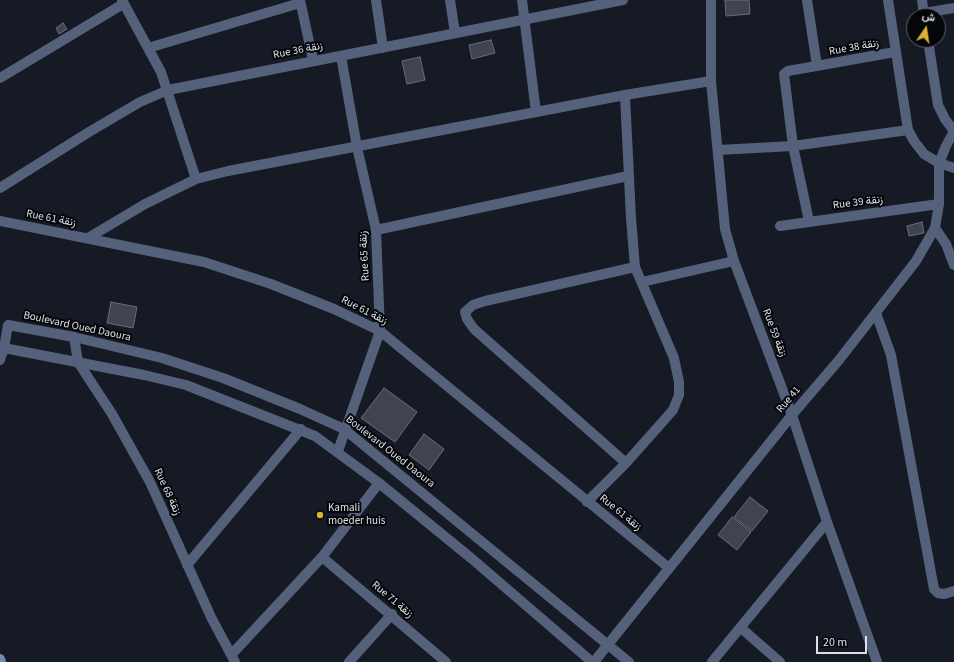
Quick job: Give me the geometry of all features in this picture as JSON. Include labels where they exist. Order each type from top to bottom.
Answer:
[{"type":"street","points":[[376,0],[383,48]]},
{"type":"street","points":[[450,0],[455,33]]},
{"type":"street","points":[[522,0],[536,112]]},
{"type":"street","name":"Rue 36 زنقة","points":[[0,188],[95,128],[140,102],[168,90],[313,60],[383,48],[602,2],[623,0]]},
{"type":"street","name":"Rue 59 زنقة","points":[[711,0],[711,81],[725,229],[734,261],[792,415],[827,522],[877,662]]},
{"type":"street","points":[[807,0],[817,66]]},
{"type":"street","points":[[888,0],[908,130],[924,154],[940,164],[954,168]]},
{"type":"street","points":[[148,48],[300,1],[313,60]]},
{"type":"street","points":[[0,78],[122,2],[148,48],[168,90],[196,179]]},
{"type":"street","points":[[929,48],[938,105],[945,119],[954,131]]},
{"type":"street","name":"Rue 38 زنقة","points":[[793,146],[784,74],[817,66],[895,52]]},
{"type":"street","name":"Rue 65 زنقة","points":[[338,451],[344,429],[380,331],[376,230],[357,147],[341,56]]},
{"type":"street","points":[[88,238],[145,204],[196,179],[258,165],[625,95],[711,81]]},
{"type":"street","points":[[587,502],[626,463],[673,410],[679,395],[679,382],[674,358],[635,267],[628,176],[625,95]]},
{"type":"street","points":[[718,150],[793,146],[908,130]]},
{"type":"street","name":"Rue 41","points":[[593,662],[876,313],[916,261],[935,228],[939,204],[940,164],[946,146],[954,131]]},
{"type":"street","points":[[793,146],[809,221]]},
{"type":"street","points":[[376,230],[628,176]]},
{"type":"street","name":"Rue 39 زنقة","points":[[780,226],[939,204]]},
{"type":"street","name":"Rue 61 زنقة","points":[[0,221],[204,262],[271,284],[380,331],[669,568]]},
{"type":"street","points":[[935,228],[946,244],[954,265]]},
{"type":"street","points":[[642,282],[734,261]]},
{"type":"street","points":[[626,463],[474,329],[467,319],[465,312],[473,305],[485,301],[635,267]]},
{"type":"street","points":[[876,313],[891,355],[934,589],[938,593],[944,594],[954,591]]},
{"type":"street","name":"Boulevard Oued Daoura","points":[[0,360],[4,348],[4,324],[74,337],[162,358],[223,378],[300,409],[344,429],[629,662]]},
{"type":"street","name":"Rue 68 زنقة","points":[[74,337],[78,362],[112,414],[150,482],[211,617],[233,658]]},
{"type":"street","points":[[4,348],[144,374],[186,385],[315,436],[338,451],[379,483],[471,558],[593,662]]},
{"type":"street","points":[[187,565],[301,430]]},
{"type":"street","points":[[233,658],[322,557],[379,483]]},
{"type":"street","points":[[712,662],[827,522]]},
{"type":"street","name":"Rue 71 زنقة","points":[[322,557],[392,614],[446,662]]},
{"type":"street","points":[[350,662],[392,614]]},
{"type":"street","points":[[741,628],[780,662]]},
{"type":"building","points":[[725,0],[749,0],[750,14],[726,16]]},
{"type":"building","points":[[63,23],[67,29],[59,34],[56,28]]},
{"type":"building","points":[[491,40],[495,53],[472,59],[469,45]]},
{"type":"building","points":[[420,57],[425,80],[407,84],[402,61]]},
{"type":"building","points":[[922,222],[924,233],[909,236],[907,226]]},
{"type":"building","points":[[111,302],[137,307],[133,328],[107,323]]},
{"type":"building","points":[[384,388],[417,412],[395,442],[361,418]]},
{"type":"building","points":[[424,434],[444,449],[429,470],[409,455]]},
{"type":"building","points":[[750,497],[768,511],[752,531],[734,517]]},
{"type":"building","points":[[732,517],[751,532],[737,550],[718,535]]},
{"type":"place","name":"Kamali moeder huis","points":[[320,515]]}]
